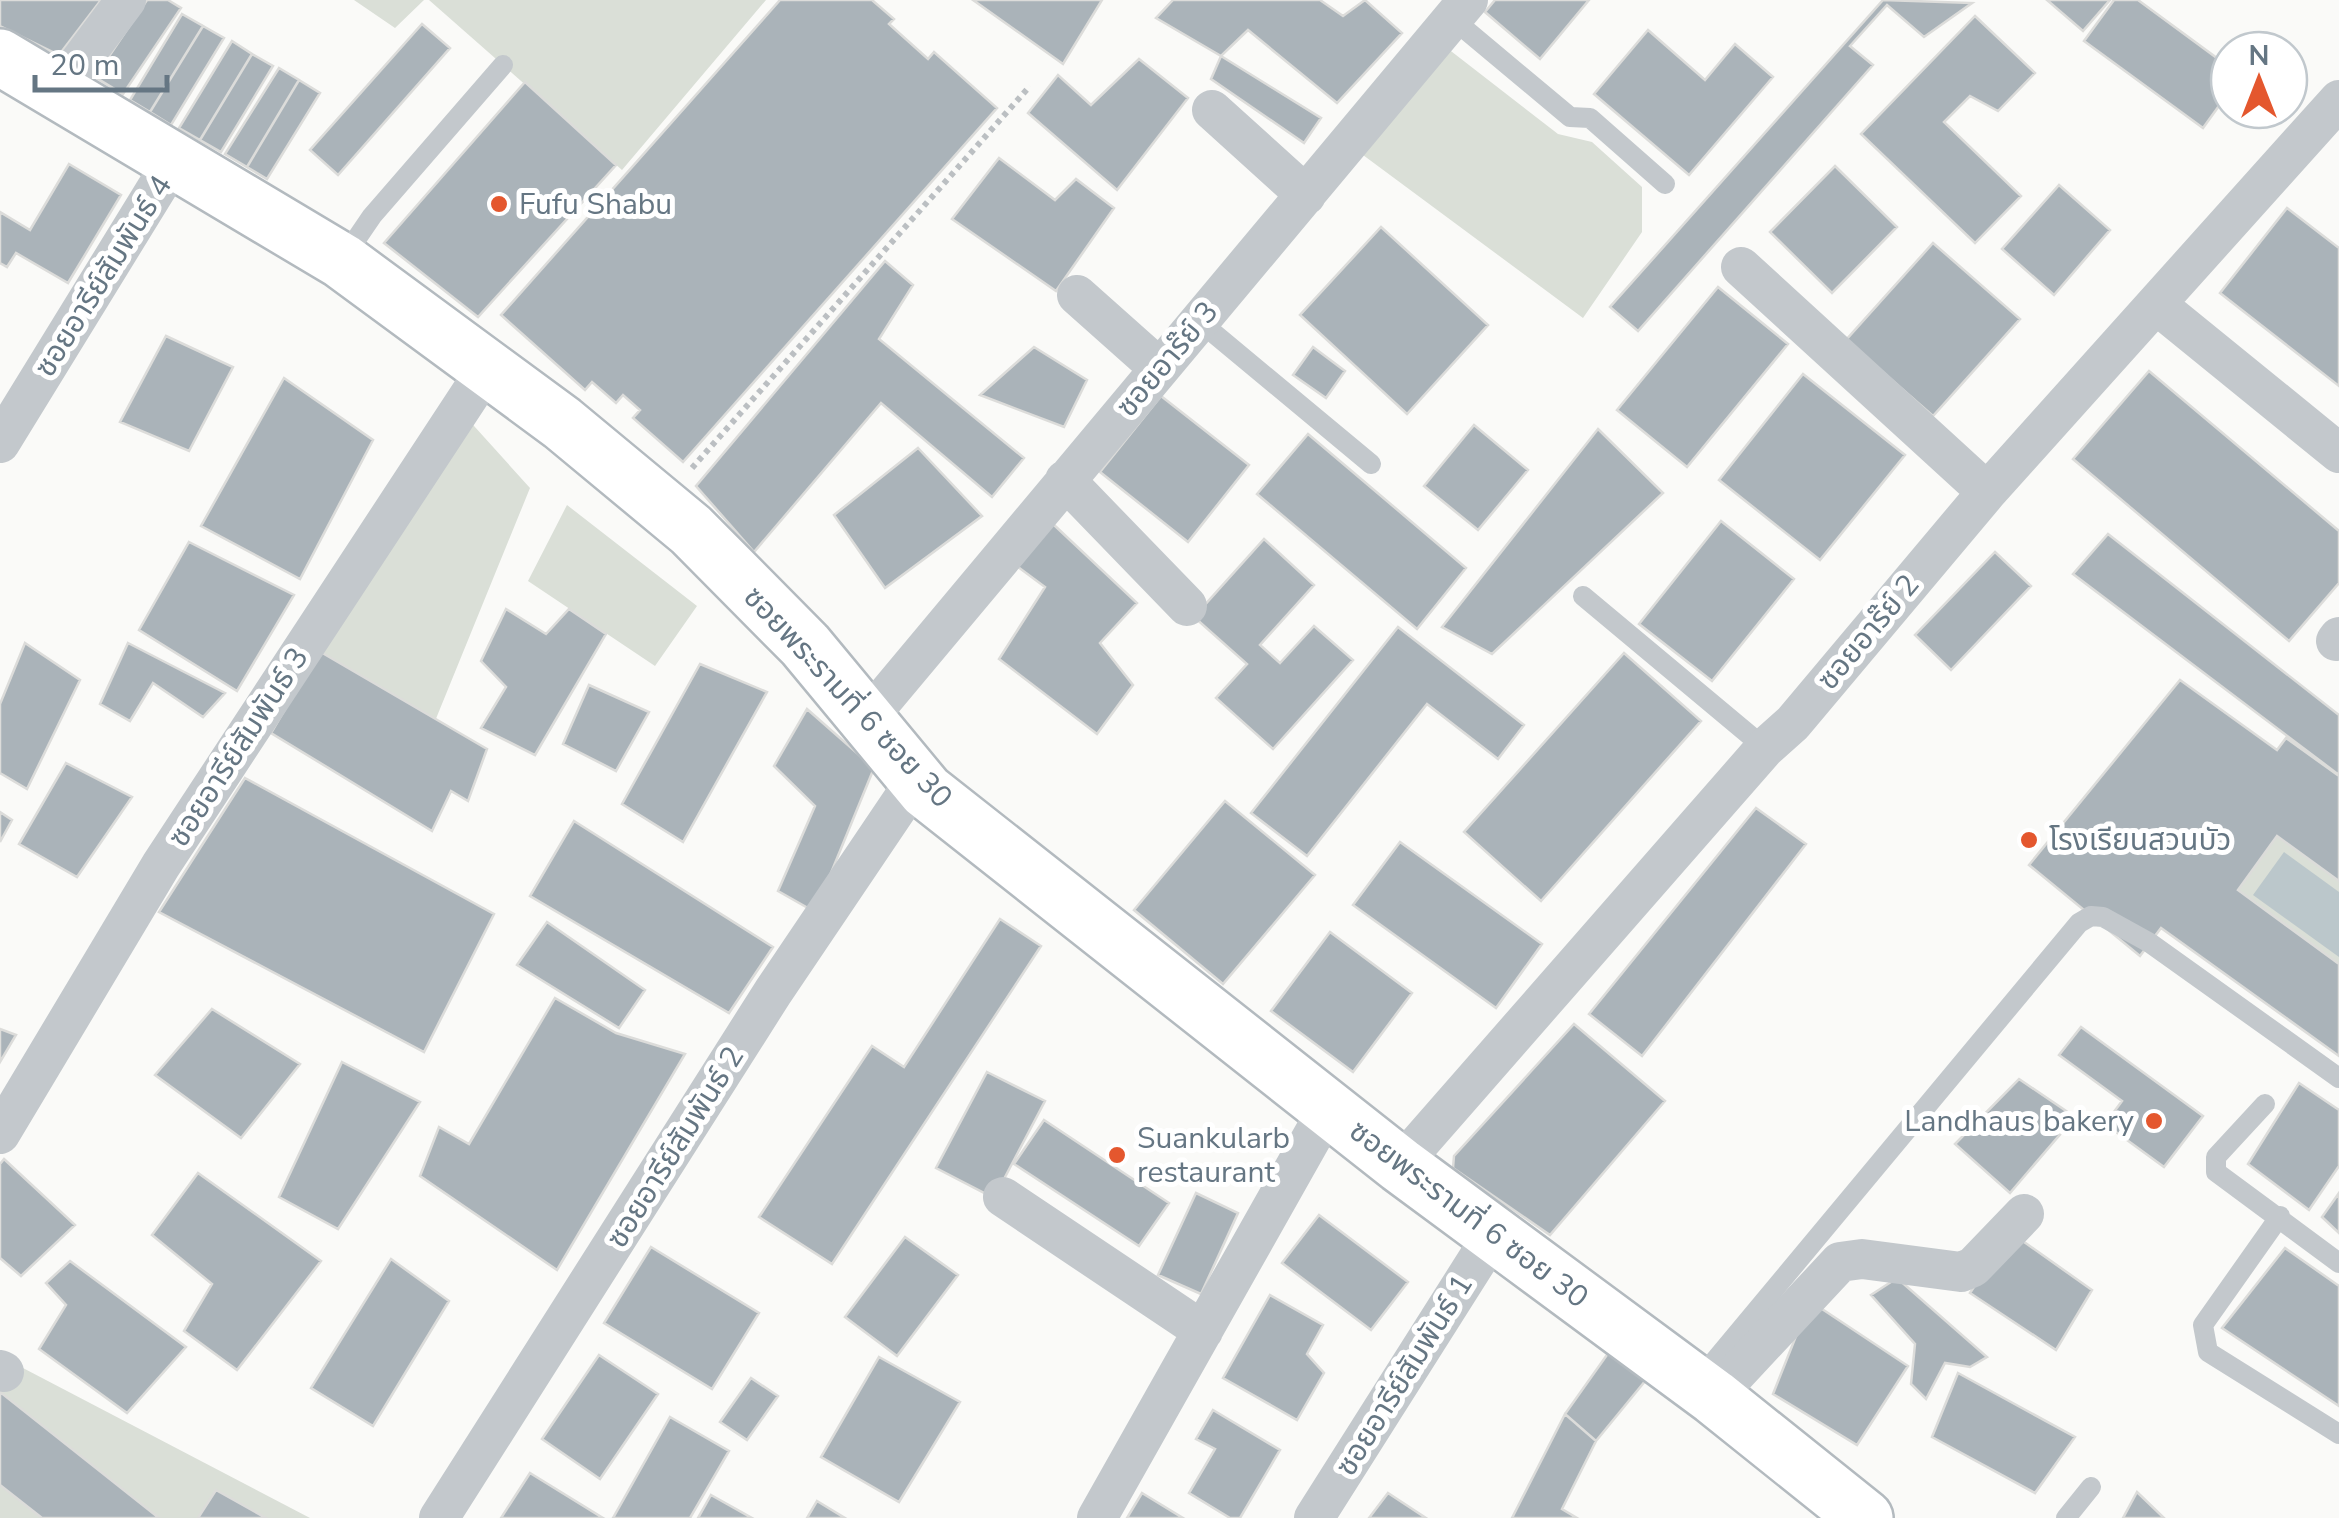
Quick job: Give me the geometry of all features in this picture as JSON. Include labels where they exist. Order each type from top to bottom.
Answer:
[{"type":"street","points":[[58,92],[126,0]]},
{"type":"street","name":"ซอยอาร๊ย์ 3","points":[[866,720],[1461,10]]},
{"type":"street","name":"ซอยพระรามที่ 6 ซอย 30","points":[[0,57],[342,261],[488,367],[691,530],[805,645],[916,780],[1400,1166],[1495,1232],[1704,1390],[1865,1518]]},
{"type":"street","name":"ซอยอาร๊ย์ 2","points":[[1400,1166],[1765,748],[1794,723],[1988,492],[2339,100]]},
{"type":"street","points":[[1212,110],[1306,196]]},
{"type":"street","name":"ซอยอารีย์สัมพันธ์ 4","points":[[0,443],[174,160]]},
{"type":"street","points":[[1741,267],[1988,492]]},
{"type":"street","points":[[1077,295],[1160,368]]},
{"type":"street","points":[[2157,305],[2339,453]]},
{"type":"street","name":"ซอยอารีย์สัมพันธ์ 3","points":[[0,1134],[161,865],[488,367]]},
{"type":"street","points":[[1065,480],[1187,606]]},
{"type":"street","name":"ซอยอารีย์สัมพันธ์ 2","points":[[439,1518],[773,992],[916,780]]},
{"type":"street","points":[[1097,1518],[1328,1107]]},
{"type":"street","points":[[1003,1197],[1203,1330]]},
{"type":"street","points":[[1704,1390],[1840,1262],[1862,1259],[1961,1272],[1973,1267],[2024,1214]]},
{"type":"street","name":"ซอยอารีย์สัมพันธ์ 1","points":[[1314,1518],[1495,1232]]},
{"type":"lane","points":[[1461,10],[1570,117],[1590,118],[1665,184]]},
{"type":"lane","points":[[342,261],[382,203],[503,65]]},
{"type":"lane","points":[[1199,321],[1371,464]]},
{"type":"lane","points":[[1583,596],[1765,748]]},
{"type":"lane","points":[[1704,1390],[2079,923],[2091,916],[2103,917],[2150,943],[2339,1078]]},
{"type":"lane","points":[[2265,1104],[2216,1157],[2216,1172],[2339,1263]]},
{"type":"lane","points":[[2280,1216],[2203,1326],[2208,1352],[2339,1434]]},
{"type":"lane","points":[[2066,1518],[2091,1487]]},
{"type":"path","points":[[691,469],[1030,86]]},
{"type":"shaded area","points":[[354,0],[424,0],[395,28]]},
{"type":"shaded area","points":[[429,0],[766,0],[622,170]]},
{"type":"shaded area","points":[[1447,48],[1558,134],[1592,142],[1642,187],[1642,232],[1583,318],[1363,155]]},
{"type":"shaded area","points":[[465,416],[530,488],[422,753],[299,686]]},
{"type":"shaded area","points":[[567,505],[697,606],[655,666],[528,581]]},
{"type":"shaded area","points":[[2277,836],[2339,881],[2339,964],[2238,890]]},
{"type":"shaded area","points":[[2284,852],[2339,892],[2339,957],[2253,895]]},
{"type":"shaded area","points":[[0,1356],[310,1518],[0,1518]]},
{"type":"building","points":[[0,0],[101,0],[59,55],[0,26]]},
{"type":"building","points":[[147,0],[168,0],[181,8],[123,94],[95,77]]},
{"type":"building","points":[[780,0],[872,0],[894,19],[889,24],[928,59],[934,52],[997,108],[683,462],[633,418],[640,410],[623,395],[616,403],[592,382],[585,390],[501,315]]},
{"type":"building","points":[[973,0],[1102,0],[1063,64]]},
{"type":"building","points":[[1173,0],[1320,0],[1343,16],[1365,0],[1402,33],[1337,103],[1248,30],[1221,56],[1156,18]]},
{"type":"building","points":[[1495,0],[1589,0],[1540,59],[1485,12]]},
{"type":"building","points":[[1883,0],[1972,3],[1924,37],[1887,5],[1850,46],[1873,65],[1638,331],[1610,307]]},
{"type":"building","points":[[2047,0],[2110,0],[2083,31]]},
{"type":"building","points":[[2114,0],[2138,0],[2209,52],[2209,120],[2203,128],[2084,41]]},
{"type":"building","points":[[182,14],[203,26],[150,112],[130,100]]},
{"type":"building","points":[[1975,16],[2035,73],[1998,111],[1970,96],[1944,122],[2021,196],[1975,243],[1861,134]]},
{"type":"building","points":[[422,24],[450,48],[338,175],[310,150]]},
{"type":"building","points":[[203,26],[224,38],[171,125],[150,112]]},
{"type":"building","points":[[1648,30],[1705,80],[1735,44],[1773,77],[1689,175],[1594,94]]},
{"type":"building","points":[[232,41],[252,54],[200,140],[179,128]]},
{"type":"building","points":[[252,54],[273,66],[221,152],[200,140]]},
{"type":"building","points":[[1221,56],[1321,118],[1304,143],[1211,79]]},
{"type":"building","points":[[1139,59],[1188,98],[1117,190],[1028,113],[1058,75],[1091,105]]},
{"type":"building","points":[[279,68],[299,80],[247,167],[225,154]]},
{"type":"building","points":[[299,80],[320,93],[267,179],[247,167]]},
{"type":"building","name":"Fufu Shabu","points":[[525,82],[616,165],[478,317],[384,243]]},
{"type":"building","points":[[999,158],[1055,200],[1076,179],[1114,208],[1056,291],[952,219]]},
{"type":"building","points":[[69,164],[121,195],[68,283],[16,253],[7,267],[0,263],[0,212],[30,230]]},
{"type":"building","points":[[1835,166],[1897,227],[1832,293],[1770,232]]},
{"type":"building","points":[[2059,185],[2110,230],[2054,295],[2002,249]]},
{"type":"building","points":[[2287,208],[2339,248],[2339,386],[2220,293]]},
{"type":"building","points":[[1381,227],[1488,325],[1407,414],[1300,315]]},
{"type":"building","points":[[1933,243],[2020,319],[1933,416],[1846,340]]},
{"type":"building","points":[[885,261],[913,285],[879,339],[1024,458],[992,497],[881,403],[754,552],[696,486]]},
{"type":"building","points":[[1718,287],[1788,344],[1687,467],[1617,410]]},
{"type":"building","points":[[166,336],[233,367],[189,451],[120,422]]},
{"type":"building","points":[[1034,347],[1087,380],[1064,427],[980,395]]},
{"type":"building","points":[[1313,347],[1345,371],[1326,398],[1293,375]]},
{"type":"building","points":[[2149,371],[2339,531],[2339,583],[2289,641],[2073,459]]},
{"type":"building","points":[[1803,374],[1905,455],[1820,560],[1719,480]]},
{"type":"building","points":[[284,378],[373,440],[300,579],[201,526]]},
{"type":"building","points":[[1161,396],[1249,465],[1188,542],[1100,472]]},
{"type":"building","points":[[1474,425],[1528,470],[1478,530],[1424,486]]},
{"type":"building","points":[[1598,429],[1663,493],[1492,654],[1442,627]]},
{"type":"building","points":[[1308,434],[1466,568],[1417,629],[1257,494]]},
{"type":"building","points":[[918,448],[982,516],[885,588],[834,515]]},
{"type":"building","points":[[1721,521],[1794,579],[1712,681],[1639,624]]},
{"type":"building","points":[[1053,524],[1137,603],[1100,643],[1133,685],[1097,734],[999,659],[1045,587],[1014,564]]},
{"type":"building","points":[[2108,534],[2339,715],[2339,775],[2073,574]]},
{"type":"building","points":[[1264,539],[1314,585],[1260,645],[1280,663],[1314,626],[1353,660],[1273,749],[1216,698],[1247,664],[1194,617]]},
{"type":"building","points":[[189,542],[294,595],[237,691],[139,630]]},
{"type":"building","points":[[1995,552],[2031,586],[1951,670],[1915,635]]},
{"type":"building","points":[[506,609],[546,634],[569,609],[606,634],[535,755],[481,728],[506,687],[481,661]]},
{"type":"building","points":[[1398,627],[1524,725],[1498,759],[1427,704],[1307,856],[1251,813]]},
{"type":"building","points":[[25,643],[80,680],[27,789],[0,773],[0,704]]},
{"type":"building","points":[[128,643],[225,693],[203,717],[153,683],[130,721],[100,704]]},
{"type":"building","points":[[319,651],[487,749],[468,801],[451,791],[432,831],[271,733]]},
{"type":"building","points":[[1624,653],[1701,721],[1541,901],[1464,832]]},
{"type":"building","points":[[700,664],[767,692],[683,842],[622,804]]},
{"type":"building","points":[[2180,680],[2277,750],[2286,738],[2339,776],[2339,881],[2277,836],[2238,890],[2339,964],[2339,1056],[2161,928],[2140,956],[2029,865]]},
{"type":"building","points":[[589,685],[649,712],[616,771],[563,744]]},
{"type":"building","points":[[807,709],[874,768],[815,912],[778,891],[815,806],[774,766]]},
{"type":"building","points":[[66,763],[132,797],[77,877],[19,844]]},
{"type":"building","points":[[245,778],[494,914],[424,1052],[159,912]]},
{"type":"building","points":[[1225,801],[1315,875],[1223,984],[1134,910]]},
{"type":"building","points":[[1756,808],[1806,844],[1642,1056],[1589,1014]]},
{"type":"building","points":[[0,812],[12,820],[0,842]]},
{"type":"building","points":[[574,821],[773,947],[729,1013],[530,896]]},
{"type":"building","points":[[1400,842],[1542,944],[1496,1008],[1353,905]]},
{"type":"building","points":[[1000,919],[1041,946],[832,1264],[759,1217],[872,1046],[904,1067]]},
{"type":"building","points":[[547,922],[645,990],[619,1028],[517,965]]},
{"type":"building","points":[[1330,932],[1412,993],[1353,1072],[1271,1011]]},
{"type":"building","points":[[555,998],[616,1033],[685,1054],[557,1270],[420,1176],[439,1127],[469,1144]]},
{"type":"building","points":[[212,1009],[300,1064],[241,1138],[155,1075]]},
{"type":"building","points":[[1574,1024],[1665,1101],[1550,1235],[1453,1168],[1454,1156]]},
{"type":"building","points":[[2081,1027],[2203,1116],[2164,1167],[2105,1124],[2122,1101],[2059,1055]]},
{"type":"building","points":[[0,1029],[16,1035],[0,1062]]},
{"type":"building","points":[[342,1062],[420,1102],[338,1229],[279,1197]]},
{"type":"building","points":[[987,1072],[1045,1101],[994,1198],[936,1168]]},
{"type":"building","points":[[2019,1079],[2075,1117],[2010,1193],[1955,1144]]},
{"type":"building","points":[[2299,1083],[2339,1110],[2339,1166],[2309,1210],[2248,1164]]},
{"type":"building","points":[[1044,1120],[1169,1203],[1139,1246],[1014,1164]]},
{"type":"building","points":[[4,1159],[75,1225],[21,1276],[0,1258],[0,1164]]},
{"type":"building","points":[[198,1173],[321,1261],[237,1370],[184,1331],[212,1284],[152,1235]]},
{"type":"building","points":[[1196,1193],[1238,1213],[1201,1294],[1158,1275]]},
{"type":"building","points":[[2339,1193],[2339,1233],[2322,1217]]},
{"type":"building","points":[[1319,1215],[1408,1282],[1371,1330],[1282,1263]]},
{"type":"building","points":[[2010,1232],[2092,1290],[2056,1350],[1970,1293]]},
{"type":"building","points":[[905,1237],[958,1275],[897,1356],[845,1317]]},
{"type":"building","points":[[651,1247],[759,1313],[712,1389],[604,1323]]},
{"type":"building","points":[[2285,1248],[2339,1286],[2339,1406],[2222,1328]]},
{"type":"building","points":[[391,1259],[449,1301],[373,1426],[311,1388]]},
{"type":"building","points":[[70,1261],[186,1347],[127,1413],[39,1349],[66,1305],[46,1283]]},
{"type":"building","points":[[1897,1278],[1987,1357],[1970,1367],[1945,1363],[1926,1399],[1911,1384],[1915,1344],[1871,1295]]},
{"type":"building","points":[[1270,1295],[1323,1325],[1307,1354],[1324,1373],[1297,1420],[1223,1378]]},
{"type":"building","points":[[1810,1301],[1908,1366],[1857,1445],[1773,1394]]},
{"type":"building","points":[[1609,1352],[1646,1380],[1596,1441],[1565,1414]]},
{"type":"building","points":[[599,1355],[658,1394],[600,1479],[542,1439]]},
{"type":"building","points":[[879,1357],[960,1402],[899,1502],[821,1457]]},
{"type":"building","points":[[1958,1373],[2075,1437],[2035,1493],[1932,1437]]},
{"type":"building","points":[[751,1378],[778,1396],[747,1440],[720,1422]]},
{"type":"building","points":[[0,1392],[159,1518],[42,1518],[0,1485]]},
{"type":"building","points":[[1213,1410],[1280,1450],[1240,1518],[1230,1518],[1189,1493],[1215,1449],[1196,1439]]},
{"type":"building","points":[[1565,1414],[1596,1441],[1562,1509],[1577,1518],[1512,1518]]},
{"type":"building","points":[[670,1417],[729,1451],[690,1518],[613,1518]]},
{"type":"building","points":[[530,1473],[603,1518],[501,1518]]},
{"type":"building","points":[[216,1490],[266,1518],[198,1518]]},
{"type":"building","points":[[2137,1492],[2164,1518],[2123,1518]]},
{"type":"building","points":[[1142,1493],[1183,1518],[1127,1518]]},
{"type":"building","points":[[1388,1493],[1426,1518],[1369,1518]]},
{"type":"building","points":[[711,1495],[752,1518],[698,1518]]},
{"type":"building","points":[[817,1501],[845,1518],[807,1518]]},
{"type":"place","name":"Fufu Shabu","points":[[499,204]]},
{"type":"place","name":"โรงเรียนสวนบัว","points":[[2029,840]]},
{"type":"place","name":"Landhaus bakery","points":[[2154,1121]]},
{"type":"place","name":"Suankularb restaurant","points":[[1117,1155]]}]
